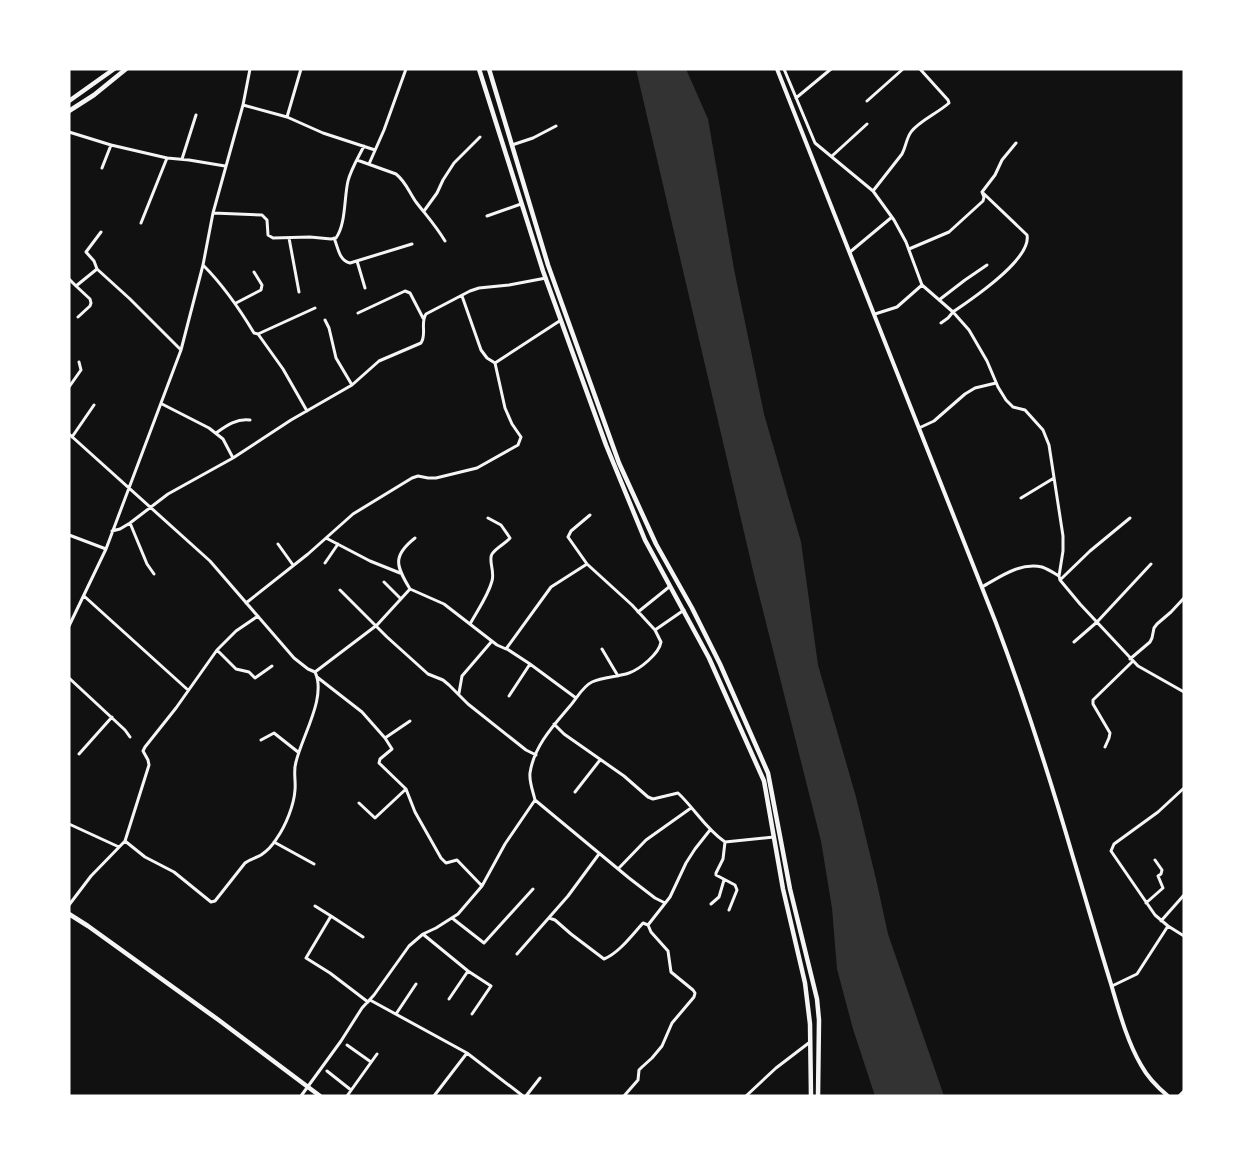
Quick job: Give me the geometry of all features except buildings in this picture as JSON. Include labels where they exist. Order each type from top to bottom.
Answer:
[{"type":"main road","points":[[69,101],[114,69]]},
{"type":"main road","points":[[69,111],[94,95],[126,69]]},
{"type":"main road","points":[[479,69],[521,204],[606,445],[645,540],[709,658],[764,781],[783,890],[805,983],[810,1024],[811,1096]]},
{"type":"main road","points":[[489,69],[548,265],[619,464],[657,544],[692,608],[768,773],[790,889],[815,987],[819,1020],[818,1096]]},
{"type":"main road","points":[[503,148],[512,145]]},
{"type":"main road","points":[[726,694],[732,691]]},
{"type":"main road","points":[[69,914],[210,1014],[320,1096]]},
{"type":"street","points":[[69,626],[106,549],[181,350],[250,69]]},
{"type":"street","points":[[287,117],[301,69]]},
{"type":"street","points":[[369,164],[406,69]]},
{"type":"street","points":[[777,69],[1016,676],[1111,986],[1133,1048],[1142,1068],[1168,1096]]},
{"type":"street","points":[[784,69],[815,143],[873,190],[892,217],[909,249],[922,285],[953,312],[969,330],[1006,400],[1011,405],[1025,410],[1043,430],[1049,445],[1063,536],[1060,578]]},
{"type":"street","points":[[796,98],[831,69]]},
{"type":"street","points":[[867,101],[903,69]]},
{"type":"street","points":[[873,190],[906,148],[907,139],[914,128],[949,103],[920,69]]},
{"type":"street","points":[[243,105],[287,117],[323,133],[375,150]]},
{"type":"street","points":[[182,159],[196,115]]},
{"type":"street","points":[[832,156],[867,124]]},
{"type":"street","points":[[512,145],[533,138],[556,126]]},
{"type":"street","points":[[69,132],[167,158],[225,165]]},
{"type":"street","points":[[424,211],[454,163],[480,137]]},
{"type":"street","points":[[982,192],[1002,160],[1016,143]]},
{"type":"street","points":[[102,168],[111,145]]},
{"type":"street","points":[[213,213],[262,215],[267,219],[270,237],[334,238],[341,228],[348,181],[364,146]]},
{"type":"street","points":[[141,223],[167,158]]},
{"type":"street","points":[[357,160],[402,178],[445,241]]},
{"type":"street","points":[[909,249],[949,232],[982,201],[984,197],[982,192]]},
{"type":"street","points":[[941,323],[997,280],[1022,255],[1028,242],[1027,235],[982,192]]},
{"type":"street","points":[[487,216],[521,204]]},
{"type":"street","points":[[850,252],[892,217]]},
{"type":"street","points":[[101,232],[86,252],[94,261],[97,269],[181,350]]},
{"type":"street","points":[[289,238],[298,292]]},
{"type":"street","points":[[334,238],[341,256],[350,263],[412,244]]},
{"type":"street","points":[[357,261],[365,288]]},
{"type":"street","points":[[203,265],[236,303],[254,333],[258,334],[283,369],[307,411]]},
{"type":"street","points":[[939,300],[987,265]]},
{"type":"street","points":[[76,286],[97,269]]},
{"type":"street","points":[[236,303],[261,290],[262,285],[254,272]]},
{"type":"street","points":[[424,318],[426,314],[479,288],[546,278]]},
{"type":"street","points":[[69,279],[90,299],[91,303],[78,316]]},
{"type":"street","points":[[875,314],[897,307],[922,285]]},
{"type":"street","points":[[111,532],[130,523],[168,494],[232,458],[351,385],[379,362],[421,343],[424,337],[424,318],[410,293],[405,291],[358,313]]},
{"type":"street","points":[[246,603],[308,554],[353,514],[415,477],[436,478],[477,468],[518,445],[520,436],[505,408],[495,363],[487,358],[482,350],[462,296]]},
{"type":"street","points":[[258,334],[315,308]]},
{"type":"street","points":[[325,320],[336,357],[351,385]]},
{"type":"street","points":[[495,363],[561,320]]},
{"type":"street","points":[[69,387],[81,370],[79,362]]},
{"type":"street","points":[[919,428],[933,421],[975,388],[997,383]]},
{"type":"street","points":[[162,404],[216,433],[223,439],[232,458]]},
{"type":"street","points":[[94,405],[70,435],[210,561],[294,658],[315,672],[317,677],[316,703],[294,765],[295,792],[283,825],[274,842],[261,855],[245,863],[216,901],[213,902],[174,872],[144,857],[125,842]]},
{"type":"street","points":[[216,433],[229,424],[245,419],[250,420]]},
{"type":"street","points":[[1021,498],[1054,478]]},
{"type":"street","points":[[590,515],[568,536],[587,564],[639,612],[655,630],[661,642],[657,652],[630,673],[592,682],[586,686],[543,739],[530,775],[535,800],[599,854],[665,903]]},
{"type":"street","points":[[470,624],[492,582],[494,571],[490,557],[510,538],[501,525],[488,518]]},
{"type":"street","points":[[1060,578],[1130,518]]},
{"type":"street","points":[[130,523],[147,564],[154,573]]},
{"type":"street","points":[[69,535],[106,549]]},
{"type":"street","points":[[326,538],[370,561],[400,573]]},
{"type":"street","points":[[415,538],[398,560],[400,573],[410,589],[444,604],[483,636],[530,664],[576,698]]},
{"type":"street","points":[[278,544],[293,565]]},
{"type":"street","points":[[326,563],[338,544]]},
{"type":"street","points":[[506,649],[551,587],[587,564]]},
{"type":"street","points":[[1074,642],[1097,622],[1151,564]]},
{"type":"street","points":[[982,587],[1009,572],[1028,566],[1044,567],[1060,578],[1097,622],[1143,670],[1184,691]]},
{"type":"street","points":[[384,582],[401,599]]},
{"type":"street","points":[[639,612],[669,587]]},
{"type":"street","points":[[315,672],[376,625],[410,589]]},
{"type":"street","points":[[340,590],[387,637],[429,674],[443,680],[468,704],[526,750],[536,755]]},
{"type":"street","points":[[84,596],[188,690]]},
{"type":"street","points":[[1105,747],[1110,733],[1093,704],[1093,700],[1150,642],[1157,624],[1184,598]]},
{"type":"street","points":[[655,630],[684,610]]},
{"type":"street","points":[[69,905],[91,876],[125,842],[149,765],[143,749],[217,650],[236,631],[258,616]]},
{"type":"street","points":[[459,694],[462,676],[492,641]]},
{"type":"street","points":[[602,649],[618,676]]},
{"type":"street","points":[[217,650],[236,669],[249,672],[255,678],[272,666]]},
{"type":"street","points":[[509,696],[530,664]]},
{"type":"street","points":[[317,677],[362,712],[385,738],[392,749],[380,759],[379,763],[406,789],[415,812],[445,863],[457,860],[482,886]]},
{"type":"street","points":[[69,678],[112,717],[130,737]]},
{"type":"street","points":[[79,754],[112,717]]},
{"type":"street","points":[[385,738],[410,721]]},
{"type":"street","points":[[554,724],[564,734],[624,776],[648,797],[653,799],[678,793],[710,830],[726,842],[774,837]]},
{"type":"street","points":[[261,740],[274,733],[298,752]]},
{"type":"street","points":[[575,792],[600,760]]},
{"type":"street","points":[[1184,788],[1158,812],[1114,844],[1111,849],[1155,915],[1184,936]]},
{"type":"street","points":[[359,803],[375,818],[406,789]]},
{"type":"street","points":[[301,1096],[362,1008],[409,946],[423,934],[452,918],[482,886],[505,844],[535,800]]},
{"type":"street","points":[[618,869],[646,840],[691,808]]},
{"type":"street","points":[[69,824],[119,847]]},
{"type":"street","points":[[648,925],[673,891],[686,863],[710,830]]},
{"type":"street","points":[[274,842],[314,864]]},
{"type":"street","points":[[726,842],[723,859],[716,875],[735,885],[737,890],[729,910]]},
{"type":"street","points":[[517,954],[568,896],[599,854]]},
{"type":"street","points":[[1146,903],[1163,888],[1158,876],[1162,870],[1155,860]]},
{"type":"street","points":[[711,904],[718,897],[724,879]]},
{"type":"street","points":[[452,918],[484,943],[533,889]]},
{"type":"street","points":[[1161,921],[1184,895]]},
{"type":"street","points":[[315,906],[363,937]]},
{"type":"street","points":[[331,916],[306,958],[369,1001],[467,1053],[514,1091],[524,1096],[540,1078]]},
{"type":"street","points":[[549,918],[555,920],[604,959],[608,958],[643,923],[648,925]]},
{"type":"street","points":[[624,1096],[638,1080],[642,1066],[662,1046],[672,1023],[695,993],[671,972],[668,951],[651,932],[648,925]]},
{"type":"street","points":[[1111,986],[1137,974],[1168,926]]},
{"type":"street","points":[[423,934],[490,986],[472,1014]]},
{"type":"street","points":[[449,999],[468,971]]},
{"type":"street","points":[[396,1014],[416,984]]},
{"type":"street","points":[[746,1096],[776,1068],[810,1042]]},
{"type":"street","points":[[347,1045],[371,1062]]},
{"type":"street","points":[[434,1096],[467,1053]]},
{"type":"street","points":[[347,1096],[377,1054]]},
{"type":"street","points":[[327,1071],[351,1090]]},
{"type":"street","points":[[1179,1096],[1184,1091]]},
{"type":"shaded area","points":[[636,69],[686,69],[708,119],[734,269],[764,414],[801,542],[818,665],[856,797],[888,934],[944,1096],[875,1096],[853,1029],[837,969],[832,908],[821,841],[754,575]]}]
